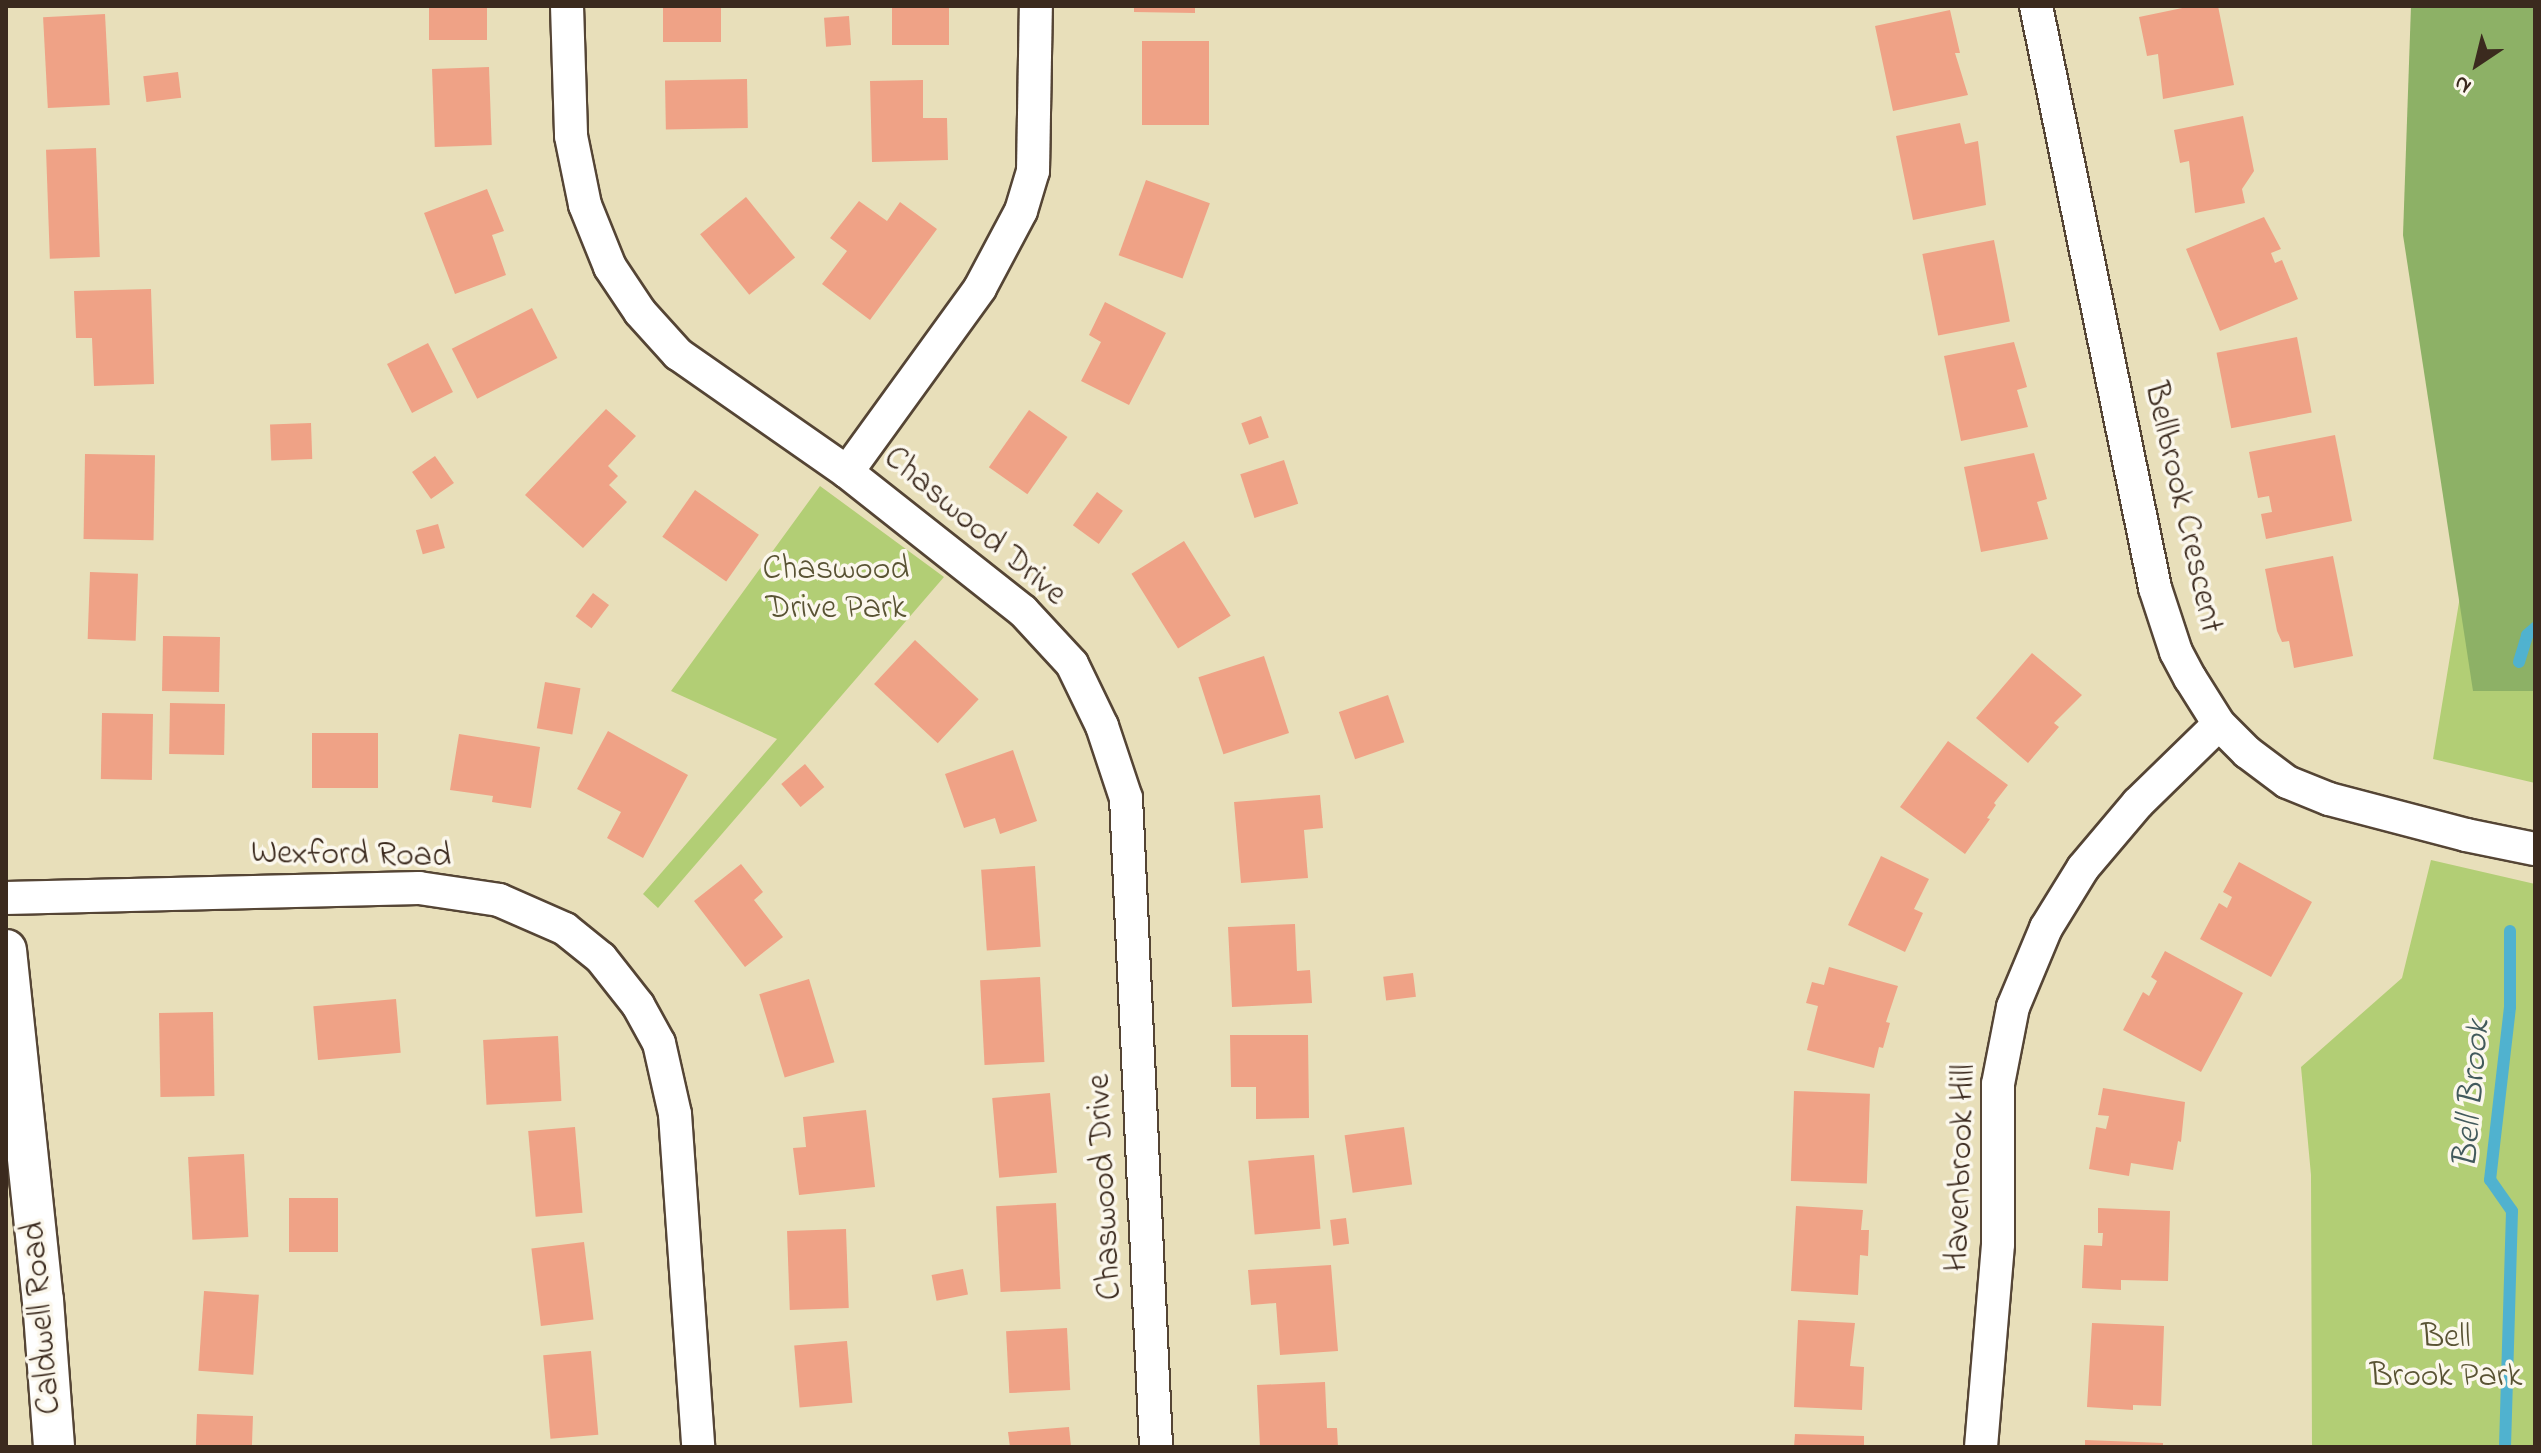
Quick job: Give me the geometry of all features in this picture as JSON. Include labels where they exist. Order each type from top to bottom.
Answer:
[{"type":"street","name":"Chaswood Drive","points":[[567,6],[571,136],[585,205],[610,267],[640,312],[678,354],[847,472],[1023,611],[1072,664],[1102,726],[1126,798],[1156,1447]]},
{"type":"street","points":[[847,472],[980,288],[1021,211],[1033,171],[1036,6]]},
{"type":"street","name":"Bellbrook Crescent","points":[[2036,6],[2155,588],[2176,652],[2219,724],[2247,752],[2287,782],[2329,799],[2466,835],[2535,849]]},
{"type":"street","name":"Havenbrook Hill","points":[[1981,1447],[1998,1244],[1998,1084],[2013,1007],[2046,928],[2083,868],[2138,803],[2219,724]]},
{"type":"street","name":"Wexford Road","points":[[6,898],[419,888],[499,900],[565,929],[601,958],[638,1005],[659,1043],[675,1114],[698,1447]]},
{"type":"street","name":"Caldwell Road","points":[[6,950],[43,1300],[54,1447]]},
{"type":"green space","points":[[2411,6],[2535,6],[2535,691],[2473,691],[2403,235]]},
{"type":"green space","points":[[2535,6],[2535,783],[2433,759],[2475,506]]},
{"type":"green space","name":"Chaswood Drive Park","points":[[820,486],[944,577],[658,908],[643,894],[777,739],[671,691]]},
{"type":"green space","name":"Bell Brook Park","points":[[2431,860],[2535,884],[2535,1447],[2312,1447],[2311,1175],[2301,1067],[2402,978]]},
{"type":"building","points":[[429,6],[487,6],[487,40],[429,40]]},
{"type":"building","points":[[663,6],[721,6],[721,42],[663,42]]},
{"type":"building","points":[[892,6],[949,6],[949,45],[892,45]]},
{"type":"building","points":[[1134,6],[1195,6],[1195,13],[1134,12]]},
{"type":"building","points":[[2192,6],[2218,6],[2234,85],[2163,99],[2158,54],[2147,56],[2139,17]]},
{"type":"building","points":[[1950,10],[1960,53],[1955,53],[1968,95],[1893,111],[1875,26]]},
{"type":"building","points":[[105,14],[110,105],[48,108],[43,17]]},
{"type":"building","points":[[849,16],[851,45],[826,47],[824,18]]},
{"type":"building","points":[[1142,41],[1209,41],[1209,125],[1142,125]]},
{"type":"building","points":[[489,67],[492,145],[435,147],[432,69]]},
{"type":"building","points":[[178,72],[181,98],[146,102],[143,76]]},
{"type":"building","points":[[747,79],[748,128],[666,129],[665,80]]},
{"type":"building","points":[[923,80],[923,118],[947,118],[948,160],[872,162],[870,81]]},
{"type":"building","points":[[2243,116],[2254,171],[2242,189],[2245,203],[2195,213],[2189,161],[2180,163],[2174,130]]},
{"type":"building","points":[[1960,123],[1965,144],[1978,141],[1986,205],[1913,220],[1896,136]]},
{"type":"building","points":[[96,148],[100,257],[50,259],[46,150]]},
{"type":"building","points":[[1146,180],[1210,203],[1183,278],[1119,255]]},
{"type":"building","points":[[487,189],[504,231],[492,235],[506,275],[455,294],[424,213]]},
{"type":"building","points":[[746,197],[795,258],[749,295],[700,234]]},
{"type":"building","points":[[859,201],[887,221],[900,202],[937,229],[870,320],[822,284],[847,251],[830,238]]},
{"type":"building","points":[[2264,217],[2281,249],[2271,253],[2275,263],[2282,260],[2298,299],[2220,331],[2186,249]]},
{"type":"building","points":[[1994,240],[2010,321],[1938,335],[1922,254]]},
{"type":"building","points":[[151,289],[154,384],[94,386],[92,338],[76,338],[74,291]]},
{"type":"building","points":[[1105,302],[1166,333],[1129,405],[1081,381],[1101,342],[1089,335]]},
{"type":"building","points":[[532,308],[557,358],[477,399],[452,349]]},
{"type":"building","points":[[2297,337],[2312,413],[2231,428],[2217,353]]},
{"type":"building","points":[[2014,342],[2027,387],[2017,390],[2028,427],[1961,441],[1944,356]]},
{"type":"building","points":[[428,343],[453,392],[412,413],[387,364]]},
{"type":"building","points":[[606,409],[636,436],[608,466],[618,476],[609,485],[627,502],[583,548],[525,495]]},
{"type":"building","points":[[1029,410],[1068,437],[1027,494],[989,467]]},
{"type":"building","points":[[1261,416],[1269,438],[1249,445],[1241,423]]},
{"type":"building","points":[[311,423],[312,459],[271,460],[270,424]]},
{"type":"building","points":[[2335,435],[2352,521],[2266,539],[2261,514],[2272,512],[2269,496],[2258,498],[2249,452]]},
{"type":"building","points":[[2034,453],[2047,499],[2037,502],[2048,539],[1981,552],[1964,467]]},
{"type":"building","points":[[85,454],[155,455],[154,540],[84,539]]},
{"type":"building","points":[[435,456],[454,483],[431,499],[412,472]]},
{"type":"building","points":[[1284,460],[1298,504],[1254,518],[1240,474]]},
{"type":"building","points":[[695,490],[759,535],[726,581],[662,537]]},
{"type":"building","points":[[1097,492],[1123,511],[1099,544],[1073,525]]},
{"type":"building","points":[[438,524],[445,548],[423,554],[416,530]]},
{"type":"building","points":[[1184,541],[1231,616],[1178,648],[1131,574]]},
{"type":"building","points":[[2333,556],[2353,656],[2294,668],[2289,641],[2282,642],[2277,631],[2265,569]]},
{"type":"building","points":[[90,572],[138,574],[136,641],[88,639]]},
{"type":"building","points":[[593,593],[609,605],[592,628],[576,616]]},
{"type":"building","points":[[163,636],[220,637],[219,692],[162,691]]},
{"type":"building","points":[[915,640],[979,699],[938,743],[874,684]]},
{"type":"building","points":[[2032,653],[2082,695],[2054,723],[2059,727],[2028,763],[1976,718]]},
{"type":"building","points":[[1264,656],[1289,733],[1223,754],[1198,677]]},
{"type":"building","points":[[545,682],[580,688],[572,735],[537,728]]},
{"type":"building","points":[[1388,695],[1404,742],[1355,759],[1339,712]]},
{"type":"building","points":[[170,703],[225,704],[224,755],[169,754]]},
{"type":"building","points":[[102,713],[153,714],[152,780],[101,779]]},
{"type":"building","points":[[608,731],[688,775],[643,858],[607,838],[621,812],[577,789]]},
{"type":"building","points":[[312,733],[378,733],[378,788],[312,788]]},
{"type":"building","points":[[459,734],[540,747],[531,808],[492,802],[493,796],[450,790]]},
{"type":"building","points":[[1948,741],[2008,785],[1994,803],[1996,805],[1987,818],[1990,819],[1965,854],[1900,807]]},
{"type":"building","points":[[1013,750],[1037,821],[1000,834],[995,818],[964,828],[945,774]]},
{"type":"building","points":[[805,764],[824,787],[801,807],[781,784]]},
{"type":"building","points":[[1320,795],[1323,828],[1304,830],[1308,878],[1241,883],[1234,802]]},
{"type":"building","points":[[1881,856],[1929,879],[1914,909],[1923,913],[1905,952],[1848,925]]},
{"type":"building","points":[[2239,862],[2312,902],[2271,977],[2200,939],[2219,903],[2227,908],[2232,897],[2223,892]]},
{"type":"building","points":[[741,864],[763,892],[754,900],[783,937],[745,967],[694,901]]},
{"type":"building","points":[[1035,866],[1041,947],[987,951],[981,870]]},
{"type":"building","points":[[1295,924],[1297,971],[1310,970],[1312,1003],[1232,1007],[1228,927]]},
{"type":"building","points":[[2165,951],[2243,993],[2201,1072],[2123,1030],[2143,992],[2149,996],[2157,981],[2151,977]]},
{"type":"building","points":[[1829,967],[1898,986],[1886,1022],[1890,1023],[1883,1048],[1879,1047],[1874,1068],[1807,1050],[1818,1006],[1806,1003],[1812,982],[1824,985]]},
{"type":"building","points":[[1413,973],[1416,997],[1386,1000],[1383,977]]},
{"type":"building","points":[[1040,977],[1044,1062],[985,1065],[980,980]]},
{"type":"building","points":[[809,979],[834,1062],[785,1077],[759,994]]},
{"type":"building","points":[[396,999],[401,1053],[318,1060],[313,1006]]},
{"type":"building","points":[[213,1012],[214,1096],[160,1097],[159,1013]]},
{"type":"building","points":[[1230,1035],[1308,1035],[1309,1118],[1256,1119],[1256,1087],[1231,1087]]},
{"type":"building","points":[[558,1036],[561,1101],[487,1105],[483,1040]]},
{"type":"building","points":[[2103,1088],[2185,1102],[2181,1142],[2178,1141],[2173,1170],[2131,1163],[2129,1176],[2089,1169],[2096,1127],[2106,1129],[2109,1116],[2098,1115]]},
{"type":"building","points":[[1794,1091],[1870,1094],[1867,1184],[1791,1181]]},
{"type":"building","points":[[1050,1093],[1057,1173],[999,1178],[992,1098]]},
{"type":"building","points":[[866,1110],[875,1187],[799,1195],[793,1148],[806,1147],[803,1117]]},
{"type":"building","points":[[575,1127],[582,1213],[536,1217],[528,1131]]},
{"type":"building","points":[[1404,1127],[1412,1184],[1353,1193],[1345,1135]]},
{"type":"building","points":[[244,1154],[248,1237],[192,1240],[188,1157]]},
{"type":"building","points":[[1314,1155],[1320,1229],[1255,1234],[1248,1161]]},
{"type":"building","points":[[289,1198],[338,1198],[338,1252],[289,1252]]},
{"type":"building","points":[[1056,1203],[1061,1289],[1001,1292],[996,1206]]},
{"type":"building","points":[[1796,1206],[1863,1210],[1861,1230],[1869,1230],[1868,1256],[1860,1255],[1858,1295],[1791,1291]]},
{"type":"building","points":[[2098,1208],[2170,1211],[2168,1281],[2121,1280],[2121,1290],[2082,1288],[2084,1245],[2102,1246],[2103,1233],[2098,1233]]},
{"type":"building","points":[[1346,1218],[1349,1244],[1333,1246],[1330,1220]]},
{"type":"building","points":[[846,1229],[849,1308],[790,1310],[787,1231]]},
{"type":"building","points":[[584,1242],[594,1319],[541,1326],[531,1248]]},
{"type":"building","points":[[1331,1265],[1338,1351],[1280,1355],[1276,1303],[1251,1305],[1248,1270]]},
{"type":"building","points":[[963,1269],[968,1295],[937,1301],[932,1275]]},
{"type":"building","points":[[204,1291],[259,1295],[253,1375],[198,1371]]},
{"type":"building","points":[[1798,1320],[1855,1323],[1850,1366],[1864,1367],[1862,1410],[1794,1407]]},
{"type":"building","points":[[2092,1323],[2164,1326],[2161,1406],[2133,1405],[2133,1410],[2087,1407]]},
{"type":"building","points":[[1067,1328],[1070,1390],[1009,1393],[1006,1331]]},
{"type":"building","points":[[847,1341],[852,1403],[800,1407],[794,1346]]},
{"type":"building","points":[[591,1351],[598,1435],[551,1439],[543,1355]]},
{"type":"building","points":[[1325,1382],[1327,1428],[1337,1428],[1338,1447],[1260,1447],[1257,1385]]},
{"type":"building","points":[[197,1414],[253,1416],[252,1447],[196,1447]]},
{"type":"building","points":[[1069,1427],[1071,1447],[1010,1447],[1008,1432]]},
{"type":"building","points":[[1795,1434],[1864,1436],[1864,1447],[1794,1447]]},
{"type":"building","points":[[2085,1440],[2163,1443],[2163,1447],[2085,1447]]},
{"type":"waterway","name":"Bell Brook","points":[[2519,662],[2527,635],[2535,628]]},
{"type":"waterway","name":"Bell Brook","points":[[2505,1447],[2512,1211],[2490,1180],[2510,1007],[2510,931]]}]
